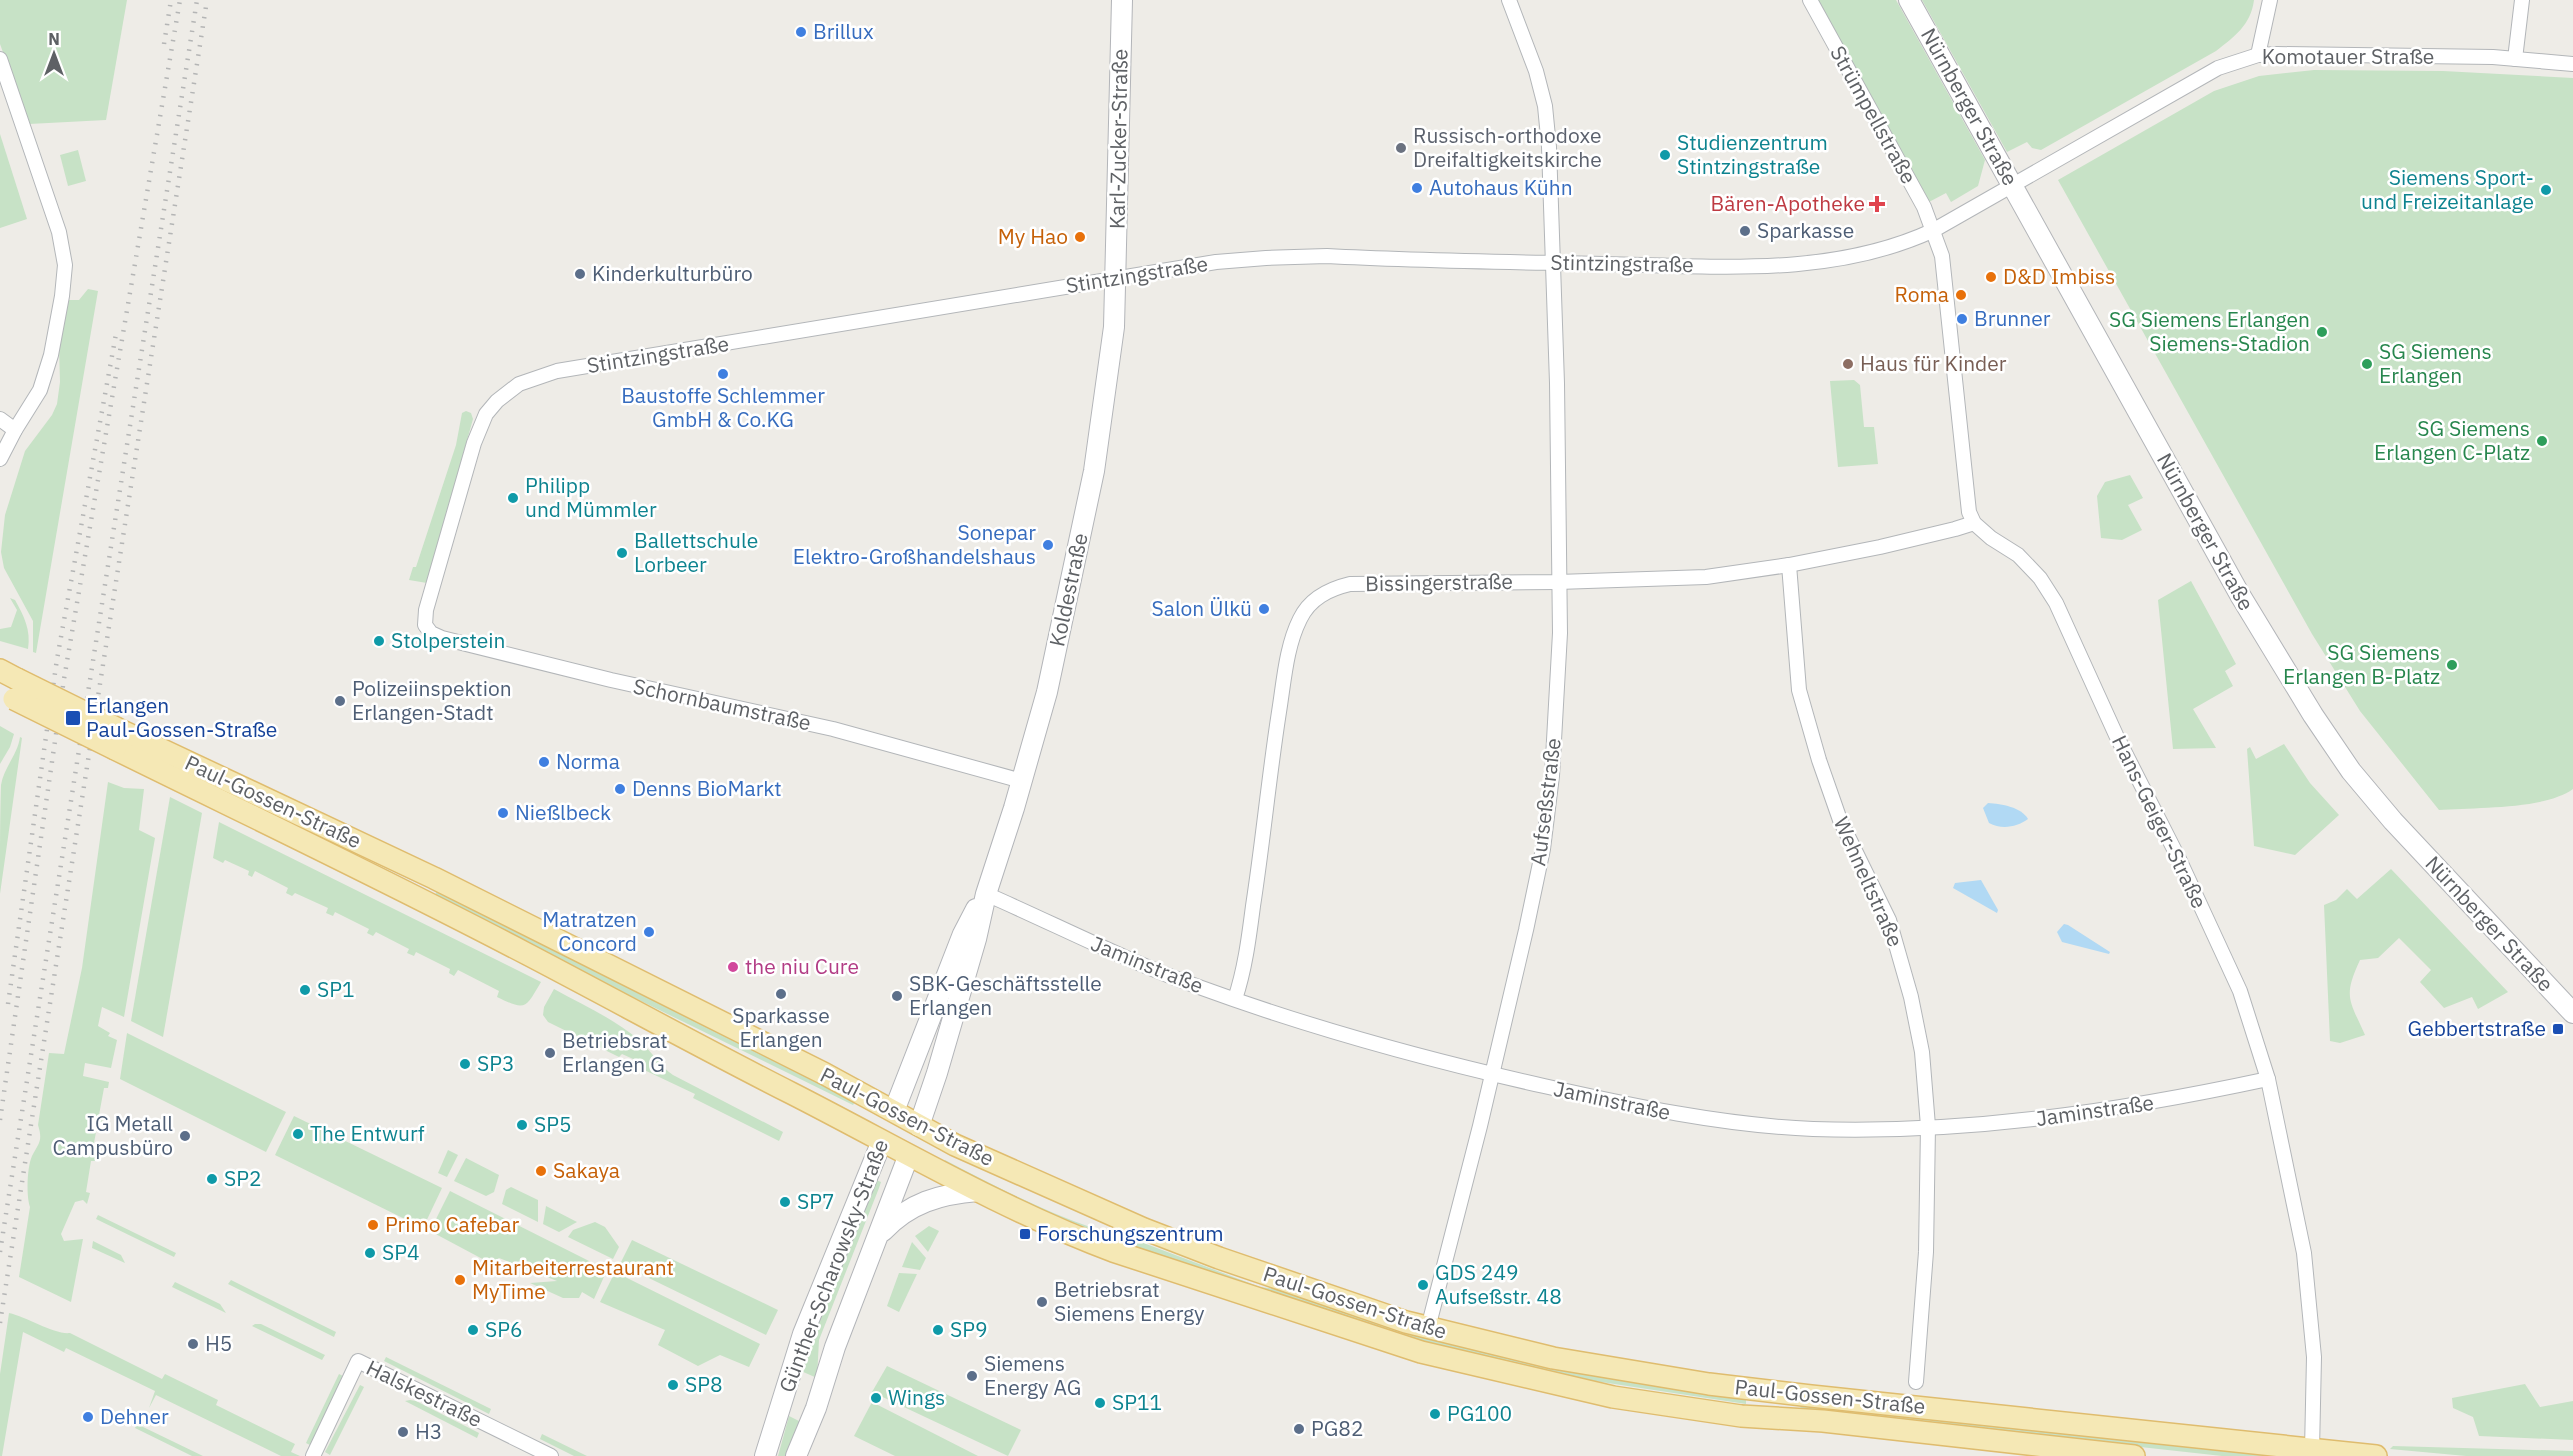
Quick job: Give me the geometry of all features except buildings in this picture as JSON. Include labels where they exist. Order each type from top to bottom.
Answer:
[{"type":"main road","name":"Paul-Gossen-Straße","points":[[8,685],[117,739],[405,893],[527,954],[908,1156],[1080,1239],[1421,1352],[1613,1397],[1741,1416],[1823,1421],[2134,1456]]},
{"type":"main road","name":"Paul-Gossen-Straße","points":[[117,739],[416,870],[894,1111],[955,1145],[1144,1229],[1220,1258],[1428,1329],[1552,1358],[1721,1385],[2376,1456]]},
{"type":"main road","points":[[405,893],[416,870]]},
{"type":"main road","name":"Günther-Scharowsky-Straße","points":[[882,1141],[894,1111]]},
{"type":"main road","name":"Koldestraße","points":[[908,1156],[919,1126]]},
{"type":"main road","points":[[1138,1258],[1129,1246],[1129,1237],[1136,1230],[1144,1229]]},
{"type":"main road","points":[[1717,1412],[1727,1406],[1730,1397],[1728,1391],[1721,1385]]},
{"type":"street","name":"Karl-Zucker-Straße","points":[[1116,279],[1122,0]]},
{"type":"street","name":"Aufseßstraße","points":[[1428,1329],[1492,1074],[1543,849],[1552,776],[1560,633],[1557,383],[1549,147],[1545,106],[1525,39],[1509,0]]},
{"type":"street","name":"Strümpellstraße","points":[[1810,0],[1924,207],[1934,230]]},
{"type":"street","name":"Nürnberger Straße","points":[[1909,0],[2266,641],[2319,724],[2351,771],[2393,821],[2573,1013]]},
{"type":"street","points":[[2258,55],[2270,0]]},
{"type":"street","points":[[2515,59],[2522,0]]},
{"type":"street","name":"Komotauer Straße","points":[[2012,186],[2218,68],[2258,55],[2515,59],[2573,64]]},
{"type":"street","points":[[0,59],[58,232],[65,265],[62,296],[51,355],[34,402],[15,430],[0,459]]},
{"type":"street","name":"Stintzingstraße","points":[[425,625],[424,619],[430,593],[477,431],[486,414],[497,401],[519,384],[557,371],[1216,262],[1327,256],[1552,263],[1780,266],[1862,256],[1906,243],[1934,230],[2012,186]]},
{"type":"street","points":[[1934,230],[1944,266],[1966,498],[1974,523]]},
{"type":"street","name":"Koldestraße","points":[[919,1126],[1047,692],[1088,502],[1114,327],[1116,279]]},
{"type":"street","points":[[0,418],[15,430]]},
{"type":"street","name":"Bissingerstraße","points":[[1235,999],[1241,981],[1249,933],[1275,734],[1292,638],[1300,617],[1313,600],[1331,588],[1350,584],[1558,582],[1706,577],[1790,565],[1913,539],[1974,523]]},
{"type":"street","name":"Hans-Geiger-Straße","points":[[1974,523],[1991,538],[2018,555],[2040,578],[2056,603],[2128,759],[2212,927],[2240,991],[2268,1079],[2304,1253],[2314,1357],[2312,1450]]},
{"type":"street","name":"Wehneltstraße","points":[[1790,565],[1799,690],[1819,760],[1840,820],[1888,920],[1901,958],[1922,1052],[1928,1126],[1926,1252],[1916,1382]]},
{"type":"street","name":"Schornbaumstraße","points":[[425,625],[431,633],[453,641],[611,680],[833,729],[1022,781]]},
{"type":"street","name":"Koldestraße","points":[[894,1111],[963,934],[986,894]]},
{"type":"street","name":"Jaminstraße","points":[[986,894],[1101,947],[1198,987],[1297,1021],[1492,1074],[1654,1111],[1736,1123],[1828,1129],[2013,1122],[2164,1101],[2268,1079]]},
{"type":"street","name":"Günther-Scharowsky-Straße","points":[[765,1456],[803,1334],[882,1141]]},
{"type":"street","name":"Günther-Scharowsky-Straße","points":[[796,1456],[816,1408],[835,1347],[881,1233],[908,1156]]},
{"type":"street","name":"Günther-Scharowsky-Straße","points":[[881,1233],[892,1221],[918,1204],[946,1194],[978,1191]]},
{"type":"street","name":"Halskestraße","points":[[313,1456],[358,1361],[551,1456]]},
{"type":"green space","points":[[0,0],[127,0],[106,120],[29,124],[0,44]]},
{"type":"green space","points":[[1817,0],[1896,0],[1985,160],[1978,186],[1951,202],[1946,193],[1929,202]]},
{"type":"green space","points":[[1922,0],[2254,0],[2245,23],[2216,51],[2041,150],[2032,148],[2027,142],[2007,152]]},
{"type":"green space","name":"SG Siemens Erlangen","points":[[2314,70],[2443,71],[2573,78],[2573,789],[2545,801],[2490,808],[2439,810],[2360,711],[2312,634],[2058,180],[2214,91],[2259,76]]},
{"type":"green space","points":[[0,134],[27,219],[0,228]]},
{"type":"green space","points":[[78,150],[86,181],[68,186],[60,155]]},
{"type":"green space","points":[[88,289],[98,291],[36,653],[33,652],[33,621],[4,568],[1,552],[5,515],[25,451],[52,415],[57,404],[60,382],[59,347],[68,300],[79,300]]},
{"type":"green space","points":[[1854,380],[1860,385],[1864,427],[1874,427],[1878,464],[1838,467],[1830,381]]},
{"type":"green space","points":[[466,411],[471,413],[473,419],[427,583],[409,580],[413,567],[416,567],[456,445],[462,413]]},
{"type":"green space","points":[[2130,475],[2143,498],[2128,505],[2142,530],[2122,540],[2101,538],[2097,496],[2105,482]]},
{"type":"green space","points":[[2191,581],[2236,664],[2225,671],[2233,686],[2193,709],[2216,748],[2173,749],[2158,600]]},
{"type":"green space","points":[[10,598],[15,600],[26,623],[28,649],[0,641],[0,629],[11,627],[17,610]]},
{"type":"green space","points":[[0,726],[14,734],[10,747],[0,764]]},
{"type":"green space","points":[[20,737],[22,738],[0,894],[1,785]]},
{"type":"green space","points":[[2284,744],[2310,783],[2339,815],[2295,855],[2254,846],[2247,749],[2250,747],[2256,759]]},
{"type":"green space","points":[[108,782],[124,788],[144,789],[139,830],[155,838],[124,1017],[102,1007],[98,1026],[110,1033],[108,1036],[117,1040],[111,1068],[85,1063],[83,1076],[109,1082],[108,1088],[104,1088],[99,1115],[103,1116],[102,1122],[98,1122],[92,1153],[97,1154],[96,1161],[91,1161],[86,1192],[90,1193],[87,1204],[83,1200],[75,1202],[61,1234],[64,1241],[83,1239],[71,1302],[19,1277],[30,1207],[29,1167],[40,1138],[38,1125],[49,1053],[64,1054],[82,968]]},
{"type":"green space","points":[[170,797],[202,813],[163,1037],[131,1021]]},
{"type":"green space","points":[[219,822],[541,982],[528,1002],[519,1006],[497,997],[499,991],[458,970],[454,976],[449,973],[450,969],[416,952],[414,956],[407,953],[409,949],[376,932],[373,936],[367,933],[369,929],[335,912],[333,916],[326,913],[328,908],[295,893],[292,896],[286,893],[288,888],[255,871],[252,877],[248,875],[249,871],[225,860],[223,863],[213,858]]},
{"type":"green space","points":[[2391,869],[2508,992],[2478,1009],[2472,997],[2444,1008],[2420,982],[2431,970],[2399,938],[2378,958],[2360,960],[2351,982],[2350,998],[2365,1035],[2340,1043],[2330,1041],[2324,905],[2336,900],[2347,889],[2357,899]]},
{"type":"green space","points":[[438,889],[856,1100],[853,1105],[433,899]]},
{"type":"green space","points":[[554,989],[630,1033],[673,1075],[783,1132],[779,1141],[693,1098],[695,1094],[640,1068],[642,1063],[622,1054],[619,1057],[548,1022],[543,1015],[544,1007]]},
{"type":"green space","points":[[127,1033],[286,1112],[266,1152],[120,1079]]},
{"type":"green space","points":[[294,1116],[442,1188],[423,1228],[275,1155]]},
{"type":"green space","points":[[448,1150],[458,1155],[447,1177],[438,1173]]},
{"type":"green space","points":[[466,1158],[499,1175],[494,1192],[486,1196],[454,1181]]},
{"type":"green space","points":[[945,1160],[1055,1214],[1098,1229],[1130,1230],[1121,1246],[943,1165]]},
{"type":"green space","points":[[876,1180],[881,1182],[879,1188],[819,1340],[817,1378],[801,1371],[806,1354]]},
{"type":"green space","points":[[511,1187],[538,1200],[538,1222],[502,1204],[506,1190]]},
{"type":"green space","points":[[450,1191],[607,1270],[594,1299],[582,1292],[579,1298],[563,1298],[530,1283],[557,1281],[499,1258],[490,1263],[430,1231]]},
{"type":"green space","points":[[546,1206],[577,1222],[559,1232],[543,1224]]},
{"type":"green space","points":[[98,1215],[176,1253],[174,1257],[96,1219]]},
{"type":"green space","points":[[595,1222],[605,1227],[619,1247],[613,1259],[568,1237],[573,1230]]},
{"type":"green space","points":[[929,1226],[939,1231],[928,1252],[915,1236]]},
{"type":"green space","points":[[1133,1239],[1260,1287],[1285,1290],[1746,1397],[1746,1404],[1575,1378],[1418,1342],[1137,1250],[1131,1243]]},
{"type":"green space","points":[[632,1240],[778,1310],[766,1335],[620,1264]]},
{"type":"green space","points":[[93,1241],[121,1255],[125,1263],[92,1248]]},
{"type":"green space","points":[[912,1242],[926,1258],[920,1270],[902,1267]]},
{"type":"green space","points":[[615,1272],[760,1344],[749,1367],[720,1355],[698,1366],[658,1345],[665,1330],[600,1302]]},
{"type":"green space","points":[[899,1273],[917,1274],[899,1312],[887,1306]]},
{"type":"green space","points":[[231,1280],[336,1332],[334,1337],[228,1284]]},
{"type":"green space","points":[[175,1282],[220,1304],[226,1313],[172,1287]]},
{"type":"green space","points":[[9,1313],[57,1331],[70,1333],[162,1379],[165,1374],[218,1400],[216,1405],[295,1444],[291,1452],[300,1456],[281,1456],[156,1395],[149,1408],[155,1391],[66,1348],[64,1352],[23,1332],[2,1456],[0,1456],[0,1374]]},
{"type":"green space","points":[[261,1324],[325,1355],[322,1360],[252,1326]]},
{"type":"green space","points":[[386,1357],[491,1409],[489,1414],[384,1361]]},
{"type":"green space","points":[[887,1366],[1021,1430],[1008,1456],[872,1392]]},
{"type":"green space","points":[[339,1374],[343,1376],[342,1380],[310,1445],[306,1443]]},
{"type":"green space","points":[[2525,1384],[2540,1407],[2573,1401],[2573,1440],[2479,1436],[2473,1417],[2453,1408],[2452,1398]]},
{"type":"green space","points":[[360,1385],[364,1387],[330,1455],[325,1452]]},
{"type":"green space","points":[[410,1400],[479,1433],[477,1438],[405,1401]]},
{"type":"green space","points":[[872,1402],[978,1456],[895,1456],[854,1436]]},
{"type":"green space","points":[[1801,1406],[2291,1456],[2222,1456],[1824,1412],[1800,1409]]},
{"type":"green space","points":[[143,1411],[147,1413],[141,1426],[203,1456],[192,1456],[135,1428]]},
{"type":"green space","points":[[789,1416],[801,1422],[788,1456],[778,1456]]},
{"type":"green space","points":[[542,1434],[587,1456],[574,1456],[540,1439]]},
{"type":"green space","points":[[2393,1446],[2573,1451],[2573,1456],[2466,1456],[2390,1449]]},
{"type":"water","points":[[1988,803],[2016,809],[2028,819],[2009,827],[1989,823],[1983,808]]},
{"type":"water","points":[[1981,880],[1998,910],[1997,913],[1953,888],[1955,883]]},
{"type":"water","points":[[2064,924],[2110,952],[2109,954],[2062,942],[2057,932]]},
{"type":"railway","points":[[164,44],[171,0]]},
{"type":"railway","points":[[0,1120],[64,679],[180,0]]},
{"type":"railway","points":[[0,1252],[197,0]]},
{"type":"railway","points":[[0,1323],[207,0]]},
{"type":"railway","points":[[8,1004],[57,659],[116,334]]},
{"type":"place","name":"Brillux","points":[[801,32]]},
{"type":"place","name":"Russisch-orthodoxe Dreifaltigkeitskirche","points":[[1401,148]]},
{"type":"place","name":"Studienzentrum Stintzingstraße","points":[[1665,155]]},
{"type":"place","name":"Autohaus Kühn","points":[[1417,188]]},
{"type":"place","name":"Siemens Sport- und Freizeitanlage","points":[[2546,190]]},
{"type":"place","name":"Bären-Apotheke","points":[[1877,204]]},
{"type":"place","name":"Sparkasse","points":[[1745,231]]},
{"type":"place","name":"My Hao","points":[[1080,237]]},
{"type":"place","name":"Kinderkulturbüro","points":[[580,274]]},
{"type":"place","name":"D&D Imbiss","points":[[1991,277]]},
{"type":"place","name":"Roma","points":[[1961,295]]},
{"type":"place","name":"Brunner","points":[[1962,319]]},
{"type":"place","name":"SG Siemens Erlangen Siemens-Stadion","points":[[2322,332]]},
{"type":"place","name":"Haus für Kinder","points":[[1848,364]]},
{"type":"place","name":"SG Siemens Erlangen","points":[[2367,364]]},
{"type":"place","name":"Baustoffe Schlemmer GmbH & Co.KG","points":[[723,374]]},
{"type":"place","name":"SG Siemens Erlangen C-Platz","points":[[2542,441]]},
{"type":"place","name":"Philipp und Mümmler","points":[[513,498]]},
{"type":"place","name":"Sonepar Elektro-Großhandelshaus","points":[[1048,545]]},
{"type":"place","name":"Ballettschule Lorbeer","points":[[622,553]]},
{"type":"place","name":"Salon Ülkü","points":[[1264,609]]},
{"type":"place","name":"Stolperstein","points":[[379,641]]},
{"type":"place","name":"SG Siemens Erlangen B-Platz","points":[[2452,665]]},
{"type":"place","name":"Polizeiinspektion Erlangen-Stadt","points":[[340,701]]},
{"type":"place","name":"Erlangen Paul-Gossen-Straße","points":[[73,718]]},
{"type":"place","name":"Norma","points":[[544,762]]},
{"type":"place","name":"Denns BioMarkt","points":[[620,789]]},
{"type":"place","name":"Nießlbeck","points":[[503,813]]},
{"type":"place","name":"Matratzen Concord","points":[[649,932]]},
{"type":"place","name":"the niu Cure","points":[[733,967]]},
{"type":"place","name":"SP1","points":[[305,990]]},
{"type":"place","name":"Sparkasse Erlangen","points":[[781,994]]},
{"type":"place","name":"SBK-Geschäftsstelle Erlangen","points":[[897,996]]},
{"type":"place","name":"Gebbertstraße","points":[[2558,1029]]},
{"type":"place","name":"Betriebsrat Erlangen G","points":[[550,1053]]},
{"type":"place","name":"SP3","points":[[465,1064]]},
{"type":"place","name":"SP5","points":[[522,1125]]},
{"type":"place","name":"The Entwurf","points":[[298,1134]]},
{"type":"place","name":"IG Metall Campusbüro","points":[[185,1136]]},
{"type":"place","name":"Sakaya","points":[[541,1171]]},
{"type":"place","name":"SP2","points":[[212,1179]]},
{"type":"place","name":"SP7","points":[[785,1202]]},
{"type":"place","name":"Primo Cafebar","points":[[373,1225]]},
{"type":"place","name":"Forschungszentrum","points":[[1025,1234]]},
{"type":"place","name":"SP4","points":[[370,1253]]},
{"type":"place","name":"Mitarbeiterrestaurant MyTime","points":[[460,1280]]},
{"type":"place","name":"GDS 249 Aufseßstr. 48","points":[[1423,1285]]},
{"type":"place","name":"Betriebsrat Siemens Energy","points":[[1042,1302]]},
{"type":"place","name":"SP6","points":[[473,1330]]},
{"type":"place","name":"SP9","points":[[938,1330]]},
{"type":"place","name":"H5","points":[[193,1344]]},
{"type":"place","name":"Siemens Energy AG","points":[[972,1376]]},
{"type":"place","name":"SP8","points":[[673,1385]]},
{"type":"place","name":"Wings","points":[[876,1398]]},
{"type":"place","name":"SP11","points":[[1100,1403]]},
{"type":"place","name":"PG100","points":[[1435,1414]]},
{"type":"place","name":"Dehner","points":[[88,1417]]},
{"type":"place","name":"PG82","points":[[1299,1429]]},
{"type":"place","name":"H3","points":[[403,1432]]}]
